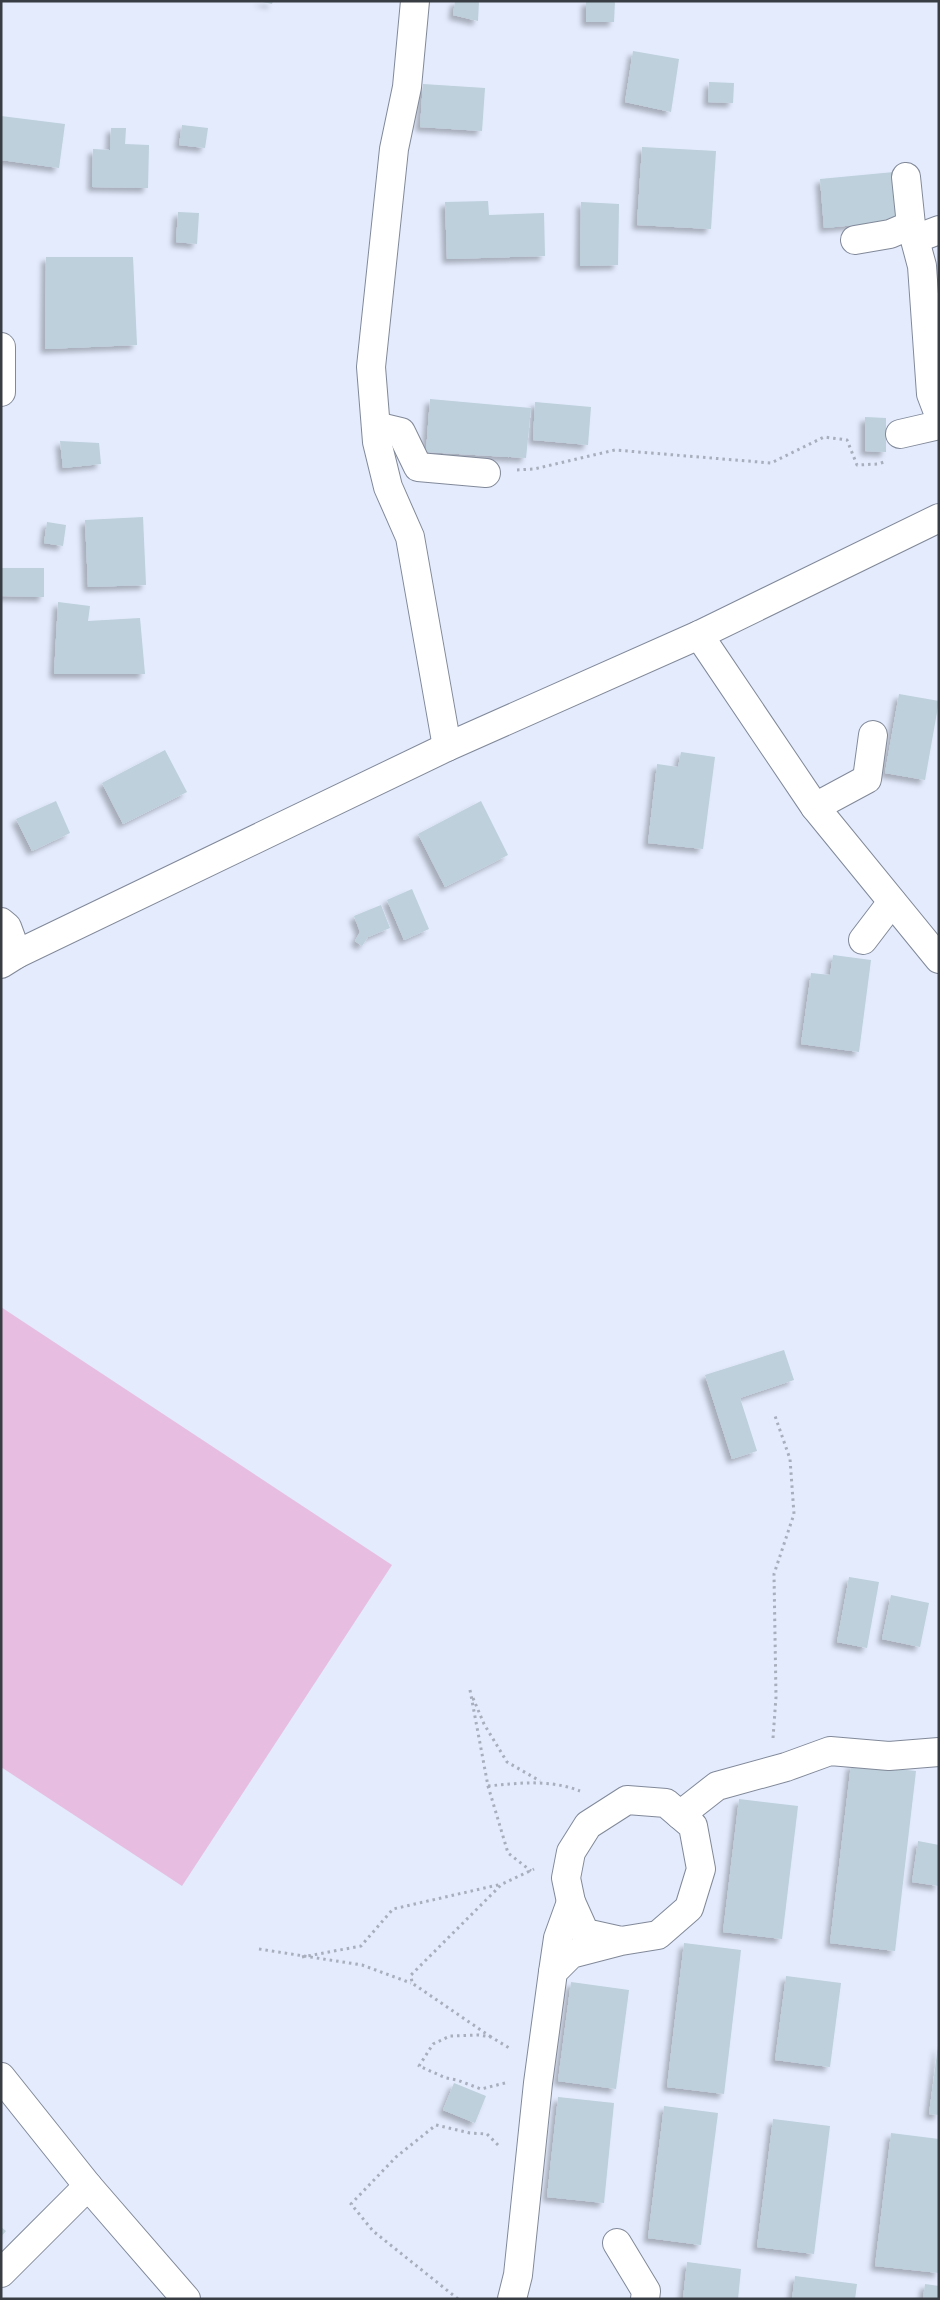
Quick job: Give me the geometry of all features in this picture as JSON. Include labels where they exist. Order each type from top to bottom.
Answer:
[{"type":"street","points":[[416,1],[407,87],[394,149],[371,367],[377,442],[388,487],[410,537],[447,747]]},
{"type":"street","points":[[906,177],[921,231],[931,394],[939,415]]},
{"type":"street","points":[[855,240],[921,231]]},
{"type":"street","points":[[1,347],[1,392]]},
{"type":"street","points":[[900,434],[939,425]]},
{"type":"street","points":[[376,426],[401,432],[418,467],[486,473]]},
{"type":"street","points":[[1,922],[6,927],[9,959],[447,747],[699,635],[939,518]]},
{"type":"street","points":[[699,635],[814,807],[939,959]]},
{"type":"street","points":[[814,807],[867,779],[873,735]]},
{"type":"street","points":[[863,940],[892,902]]},
{"type":"street","points":[[680,1815],[717,1786],[771,1771],[830,1751],[888,1756],[939,1752]]},
{"type":"street","points":[[512,2299],[518,2276],[539,2074],[553,1972],[558,1938],[568,1890],[571,1852],[588,1825],[627,1800],[666,1803],[693,1826],[700,1869],[689,1908],[658,1935],[621,1941],[571,1954],[553,1972]]},
{"type":"street","points":[[568,1890],[585,1933],[621,1941]]},
{"type":"street","points":[[1,2077],[88,2186],[186,2299]]},
{"type":"street","points":[[1,2273],[88,2186]]},
{"type":"street","points":[[617,2243],[646,2291],[646,2299]]},
{"type":"path","points":[[486,473],[534,468],[615,450],[771,463],[824,437],[847,440]]},
{"type":"path","points":[[771,1771],[776,1697],[774,1574],[794,1514],[790,1458],[774,1413]]},
{"type":"path","points":[[540,1781],[507,1762],[484,1724],[470,1690],[488,1786],[508,1853],[529,1871],[568,1890]]},
{"type":"path","points":[[488,1786],[540,1781],[568,1786],[617,1806]]},
{"type":"path","points":[[302,1957],[361,1946],[393,1909],[502,1884],[571,1852]]},
{"type":"path","points":[[412,1983],[411,1975],[502,1884]]},
{"type":"path","points":[[259,1949],[362,1965],[412,1983],[491,2037],[539,2074]]},
{"type":"path","points":[[491,2037],[478,2035],[450,2036],[433,2044],[419,2066],[446,2078],[481,2089],[539,2074]]},
{"type":"path","points":[[458,2299],[373,2231],[351,2204],[396,2157],[436,2125],[470,2133],[487,2134],[502,2150],[528,2169]]},
{"type":"shaded area","points":[[1,1307],[392,1565],[182,1886],[1,1767]]},
{"type":"building","points":[[257,1],[273,1],[272,4]]},
{"type":"building","points":[[455,1],[479,1],[478,21],[453,15]]},
{"type":"building","points":[[586,1],[615,1],[614,22],[586,22]]},
{"type":"building","points":[[633,51],[679,59],[671,112],[625,102]]},
{"type":"building","points":[[709,82],[734,83],[733,103],[708,102]]},
{"type":"building","points":[[423,84],[485,88],[482,131],[420,127]]},
{"type":"building","points":[[1,116],[65,124],[59,168],[1,160]]},
{"type":"building","points":[[182,125],[208,128],[205,148],[179,145]]},
{"type":"building","points":[[111,128],[126,128],[125,144],[149,145],[148,188],[92,187],[93,149],[110,150]]},
{"type":"building","points":[[642,147],[716,151],[711,229],[637,225]]},
{"type":"building","points":[[894,172],[898,221],[824,228],[820,179]]},
{"type":"building","points":[[488,201],[489,215],[544,213],[545,256],[447,259],[445,202]]},
{"type":"building","points":[[581,202],[619,204],[618,265],[580,266]]},
{"type":"building","points":[[178,212],[199,213],[197,244],[176,242]]},
{"type":"building","points":[[46,257],[133,257],[137,345],[45,349]]},
{"type":"building","points":[[430,399],[531,408],[526,458],[426,452]]},
{"type":"building","points":[[535,402],[591,407],[588,445],[533,440]]},
{"type":"building","points":[[865,417],[886,418],[886,452],[865,451]]},
{"type":"building","points":[[60,441],[99,443],[101,464],[63,468]]},
{"type":"building","points":[[143,517],[146,585],[88,587],[85,520]]},
{"type":"building","points":[[47,522],[66,525],[63,546],[44,543]]},
{"type":"building","points":[[1,568],[44,568],[44,597],[1,596]]},
{"type":"building","points":[[58,602],[90,606],[88,621],[140,618],[145,674],[54,674]]},
{"type":"building","points":[[899,694],[939,701],[925,780],[885,773]]},
{"type":"building","points":[[165,750],[187,792],[123,824],[102,783]]},
{"type":"building","points":[[681,752],[715,757],[703,849],[648,843],[657,764],[678,767]]},
{"type":"building","points":[[56,801],[70,833],[32,851],[16,819]]},
{"type":"building","points":[[481,801],[508,855],[445,887],[418,834]]},
{"type":"building","points":[[412,889],[429,929],[404,940],[387,900]]},
{"type":"building","points":[[381,905],[390,928],[368,937],[362,946],[355,941],[360,932],[354,916]]},
{"type":"building","points":[[833,955],[871,960],[859,1052],[801,1044],[811,973],[830,975]]},
{"type":"building","points":[[784,1350],[794,1380],[740,1398],[757,1451],[732,1459],[705,1375]]},
{"type":"building","points":[[849,1577],[879,1582],[867,1648],[837,1642]]},
{"type":"building","points":[[891,1595],[929,1603],[920,1647],[882,1639]]},
{"type":"building","points":[[851,1764],[916,1771],[895,1951],[830,1943]]},
{"type":"building","points":[[739,1799],[798,1806],[782,1939],[723,1932]]},
{"type":"building","points":[[918,1841],[939,1845],[939,1886],[912,1882]]},
{"type":"building","points":[[684,1943],[741,1950],[724,2094],[667,2087]]},
{"type":"building","points":[[786,1976],[841,1983],[830,2067],[775,2060]]},
{"type":"building","points":[[571,1982],[629,1990],[616,2089],[558,2081]]},
{"type":"building","points":[[939,2047],[939,2115],[929,2114]]},
{"type":"building","points":[[454,2083],[486,2096],[475,2123],[443,2110]]},
{"type":"building","points":[[558,2097],[614,2103],[604,2203],[547,2197]]},
{"type":"building","points":[[664,2106],[718,2113],[701,2245],[648,2238]]},
{"type":"building","points":[[773,2119],[830,2126],[814,2254],[757,2247]]},
{"type":"building","points":[[891,2133],[939,2139],[939,2273],[875,2266]]},
{"type":"building","points":[[1,2227],[6,2231],[1,2237]]},
{"type":"building","points":[[687,2262],[741,2269],[738,2299],[683,2299]]},
{"type":"building","points":[[795,2276],[857,2284],[855,2299],[792,2299]]},
{"type":"building","points":[[925,2284],[939,2286],[939,2299],[923,2299]]}]
